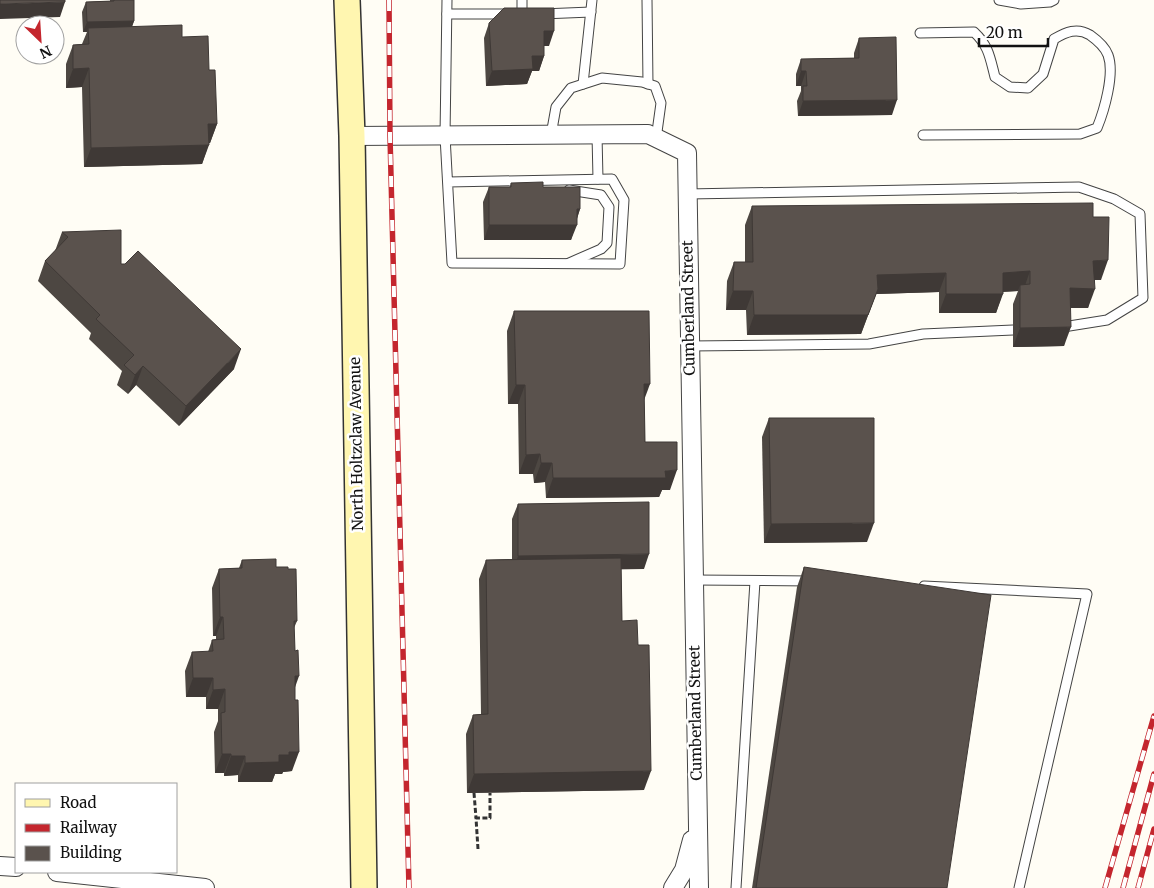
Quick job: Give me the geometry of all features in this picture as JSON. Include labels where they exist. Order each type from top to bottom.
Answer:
[{"type":"main road","name":"North Holtzclaw Avenue","points":[[346,0],[352,136],[364,888]]},
{"type":"street","name":"Cumberland Street","points":[[352,136],[648,134],[687,153],[699,888]]},
{"type":"street","name":"Cumberland Street","points":[[673,888],[684,870],[693,837],[697,803]]},
{"type":"street","points":[[0,866],[15,867]]},
{"type":"street","points":[[66,873],[205,888]]},
{"type":"lane","points":[[447,0],[445,136],[452,263],[620,264],[624,200],[612,179],[448,182]]},
{"type":"lane","points":[[522,0],[522,14]]},
{"type":"lane","points":[[584,84],[592,0]]},
{"type":"lane","points":[[648,0],[648,84]]},
{"type":"lane","points":[[1000,0],[1021,4],[1050,2],[1054,0]]},
{"type":"lane","points":[[447,14],[591,12]]},
{"type":"lane","points":[[920,32],[974,32],[983,41],[990,56],[995,77],[1010,87],[1028,88],[1043,74],[1054,39],[1070,30],[1086,33],[1098,41],[1108,56],[1110,80],[1102,117],[1097,128],[1080,134],[923,135]]},
{"type":"lane","points":[[551,135],[556,107],[571,88],[602,78],[655,86],[661,103],[656,138]]},
{"type":"lane","points":[[597,135],[598,180]]},
{"type":"lane","points":[[473,181],[496,192]]},
{"type":"lane","points":[[687,194],[1079,187],[1114,199],[1140,214],[1143,298],[1107,320],[1064,327]]},
{"type":"lane","points":[[564,190],[574,189],[601,195],[609,207],[610,223],[607,243],[601,250],[564,265]]},
{"type":"lane","points":[[689,346],[869,344],[924,334],[1013,330]]},
{"type":"lane","points":[[693,580],[818,582]]},
{"type":"lane","points":[[736,888],[754,581]]},
{"type":"lane","points":[[917,586],[1087,594],[1019,888]]},
{"type":"path","points":[[474,793],[478,849]]},
{"type":"path","points":[[476,818],[490,818],[490,793]]},
{"type":"building","points":[[0,0],[65,0],[65,2],[0,4]]},
{"type":"building","points":[[134,0],[134,21],[87,22],[86,2]]},
{"type":"building","points":[[504,8],[554,8],[554,31],[544,31],[544,56],[532,56],[533,69],[492,71],[489,23]]},
{"type":"building","points":[[182,25],[182,37],[208,36],[209,70],[215,70],[217,124],[208,124],[209,145],[91,148],[89,68],[73,69],[73,45],[89,44],[88,28]]},
{"type":"building","points":[[896,37],[897,100],[803,101],[803,86],[807,86],[806,71],[801,71],[801,59],[859,58],[859,38]]},
{"type":"building","points":[[543,182],[543,187],[580,187],[580,209],[577,209],[577,225],[489,225],[489,187],[511,187],[511,183]]},
{"type":"building","points":[[1093,203],[1093,217],[1109,217],[1108,260],[1093,261],[1095,289],[1070,288],[1071,327],[1020,328],[1020,285],[1030,284],[1030,271],[1003,273],[1003,294],[946,294],[946,273],[877,275],[878,289],[868,315],[754,315],[753,291],[733,291],[734,262],[753,262],[752,206]]},
{"type":"building","points":[[121,230],[121,264],[125,264],[138,251],[241,349],[186,406],[143,366],[135,375],[124,365],[134,355],[96,319],[100,315],[45,261],[68,237],[62,232]]},
{"type":"building","points":[[514,311],[649,311],[650,384],[644,384],[645,442],[677,442],[677,470],[665,471],[666,478],[553,478],[552,463],[541,463],[540,454],[526,455],[525,385],[516,385]]},
{"type":"building","points":[[769,418],[874,418],[874,523],[771,524]]},
{"type":"building","points":[[649,502],[649,554],[518,556],[518,504]]},
{"type":"building","points":[[621,558],[622,621],[637,620],[638,645],[649,645],[651,771],[474,774],[473,715],[488,714],[486,560]]},
{"type":"building","points":[[276,559],[276,567],[296,569],[297,621],[294,621],[295,651],[298,650],[299,676],[295,676],[295,700],[298,700],[299,752],[279,755],[279,762],[245,763],[245,756],[222,754],[221,713],[225,712],[225,689],[213,690],[213,678],[193,678],[192,652],[213,651],[212,640],[224,639],[223,617],[220,617],[219,569],[242,568],[242,560]]},
{"type":"building","points":[[804,567],[991,595],[947,888],[756,888]]},
{"type":"railway","points":[[389,0],[390,136],[409,888]]},
{"type":"railway","points":[[1105,888],[1154,716]]},
{"type":"railway","points":[[1123,888],[1154,774]]},
{"type":"railway","points":[[1138,888],[1154,829]]}]
